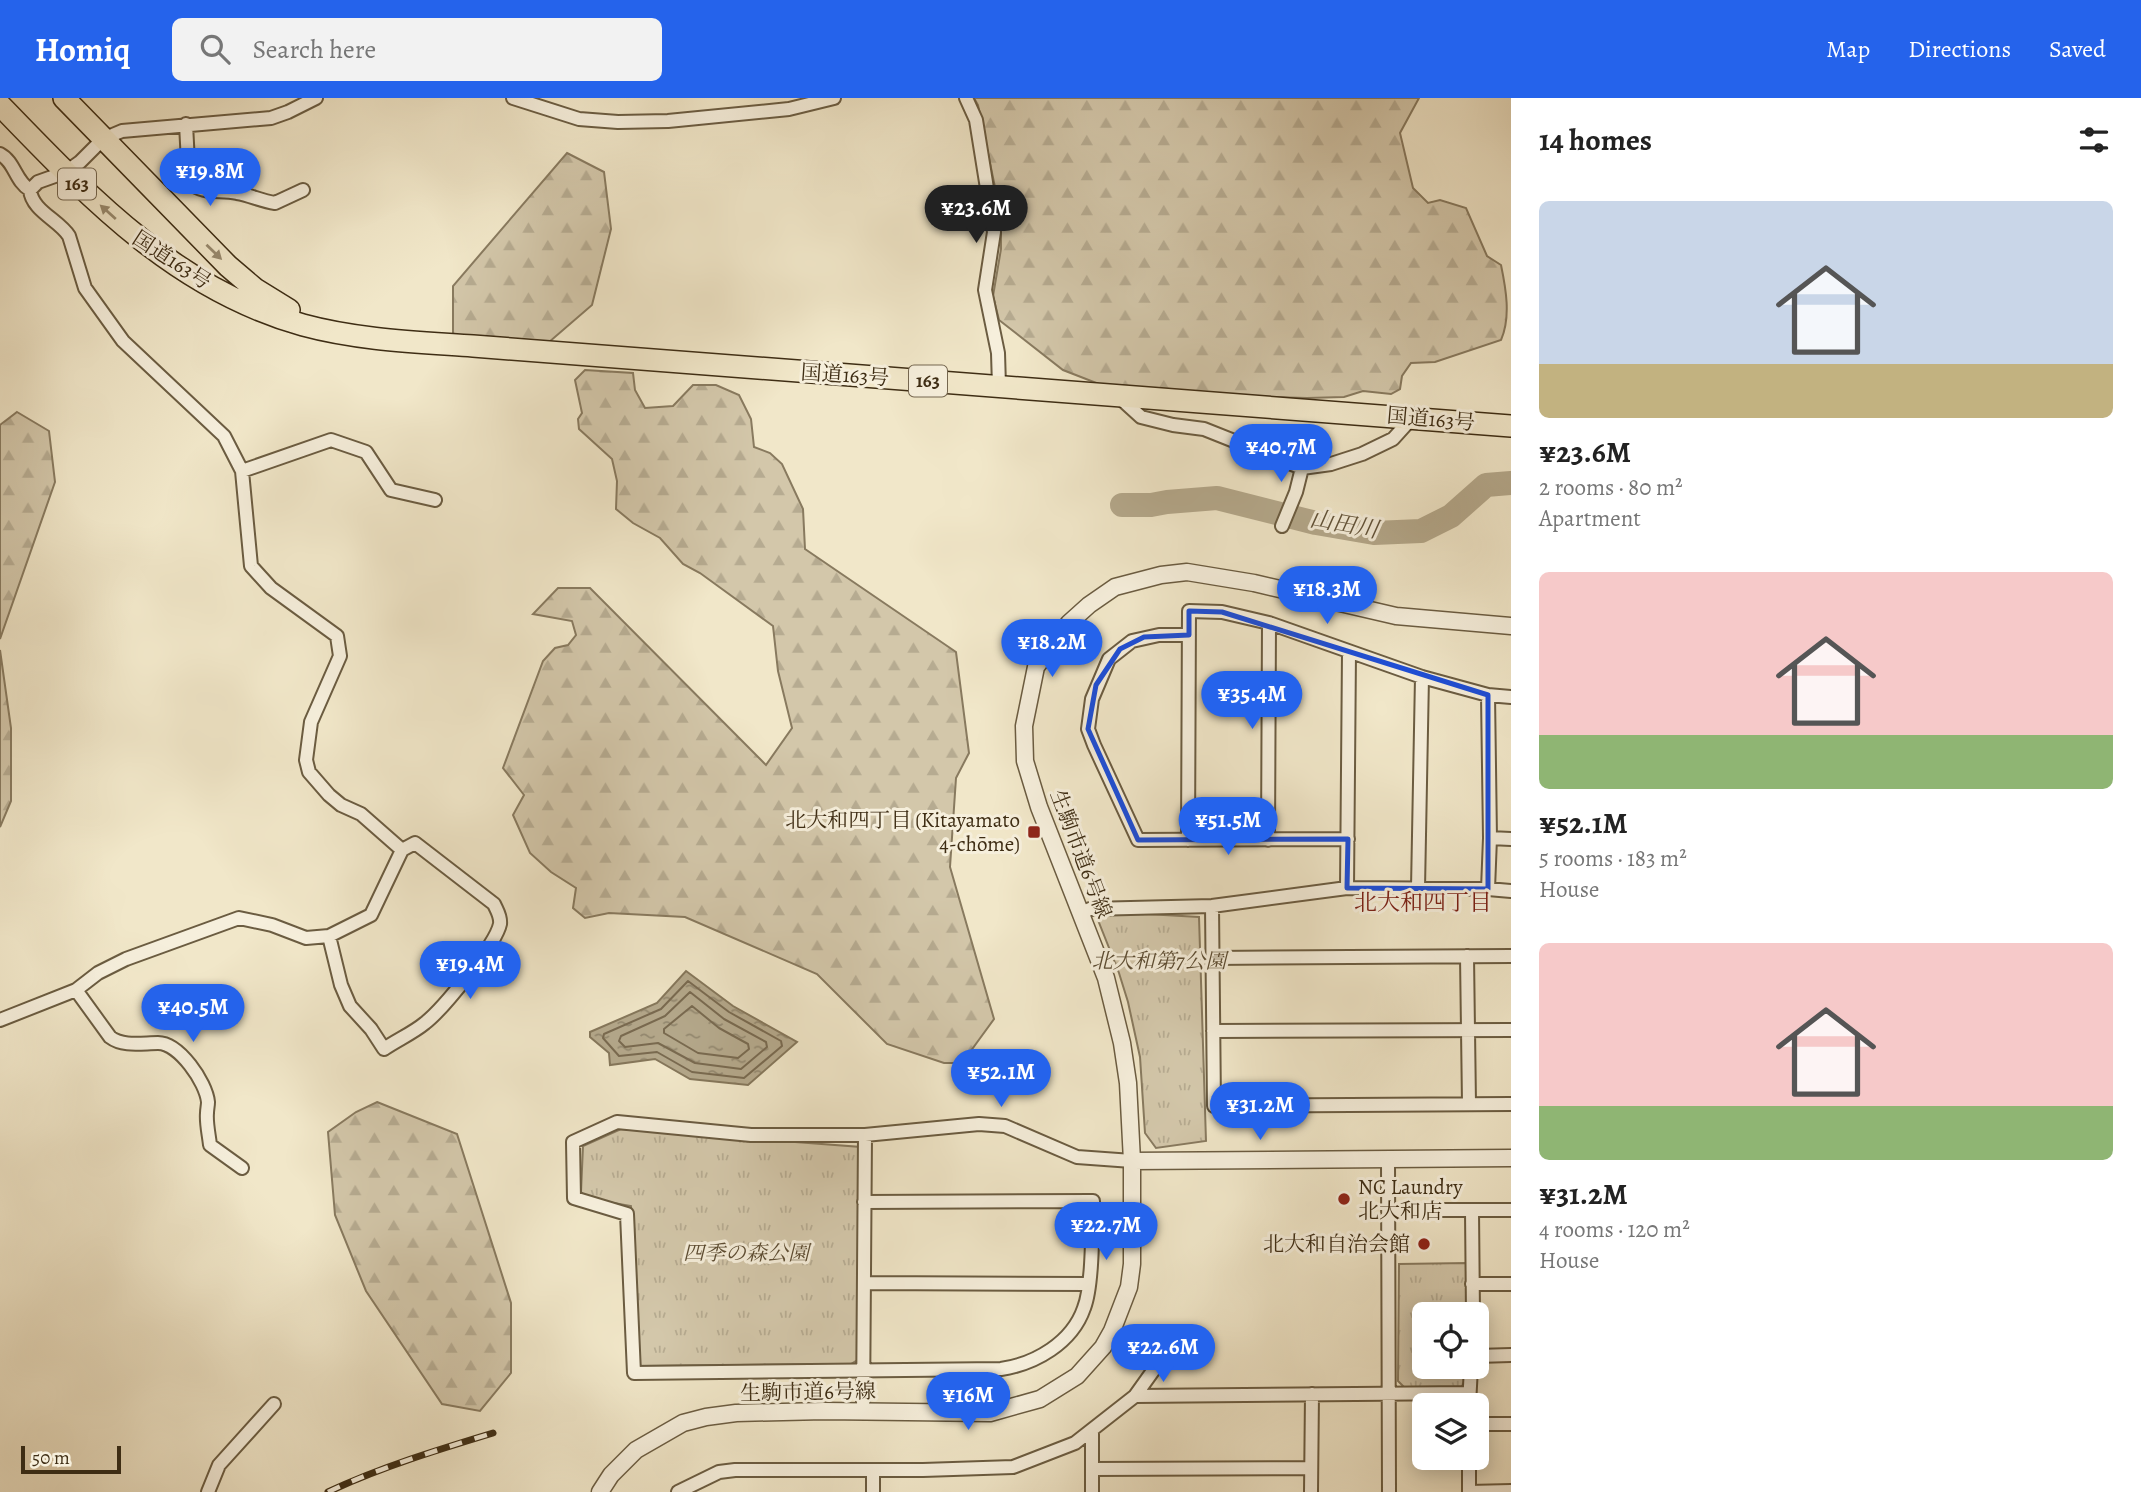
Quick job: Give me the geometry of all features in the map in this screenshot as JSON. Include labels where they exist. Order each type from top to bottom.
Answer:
[{"type":"highway","name":"国道163号","points":[[64,98],[196,235],[255,289],[294,312],[346,332]]},
{"type":"highway","name":"国道163号","points":[[0,105],[136,238],[233,298],[288,320],[391,340],[1511,426]]},
{"type":"street","points":[[30,190],[38,181],[66,172],[103,139],[133,128],[271,118],[316,98]]},
{"type":"street","points":[[513,98],[579,119],[618,122],[668,121],[789,109],[835,98]]},
{"type":"street","points":[[967,98],[976,120],[994,232],[985,290],[998,354],[999,386]]},
{"type":"street","points":[[186,124],[189,181],[194,186],[207,191],[237,192],[275,203],[303,190]]},
{"type":"street","points":[[0,154],[11,163],[19,181],[30,190],[31,199],[65,229],[85,288],[123,341],[224,436],[242,471],[251,566],[271,588],[337,636],[340,656],[311,722],[306,760],[309,772],[329,795],[341,805],[361,814],[402,850]]},
{"type":"street","points":[[1118,396],[1141,417],[1204,429],[1302,468],[1331,464],[1362,454],[1393,439],[1412,418]]},
{"type":"street","points":[[242,471],[331,440],[366,452],[391,490],[435,499]]},
{"type":"street","points":[[1282,526],[1290,510],[1302,468]]},
{"type":"street","name":"生駒市道6号線","points":[[600,1492],[611,1475],[636,1450],[682,1423],[736,1413],[990,1413],[1040,1399],[1077,1376],[1103,1347],[1121,1311],[1129,1287],[1133,1237],[1128,1083],[1118,1020],[1106,978],[1039,807],[1025,761],[1024,726],[1035,667],[1069,623],[1115,587],[1161,575],[1187,572],[1254,583],[1396,616],[1511,626]]},
{"type":"street","points":[[1188,840],[1189,611],[1222,612],[1269,624],[1423,677],[1488,695],[1511,697]]},
{"type":"street","points":[[1268,840],[1269,624]]},
{"type":"street","points":[[1189,635],[1159,635],[1132,641],[1108,659],[1091,699],[1088,729],[1138,840],[1348,839]]},
{"type":"street","points":[[1347,888],[1349,652]]},
{"type":"street","points":[[1418,888],[1423,677]]},
{"type":"street","points":[[1488,695],[1488,889]]},
{"type":"street","points":[[1490,838],[1511,839]]},
{"type":"street","points":[[0,1020],[76,990],[98,973],[127,959],[239,919],[272,925],[306,938],[329,936],[371,915],[402,850],[415,843],[494,904],[500,916],[499,927],[489,946],[452,996],[423,1026],[384,1049],[350,1006],[341,985],[329,936]]},
{"type":"street","points":[[1081,913],[1090,909],[1212,906],[1347,888],[1511,891]]},
{"type":"street","points":[[1212,906],[1214,1106],[1511,1104]]},
{"type":"street","points":[[1213,958],[1511,956]]},
{"type":"street","points":[[1467,957],[1469,1104]]},
{"type":"street","points":[[76,990],[116,1041],[163,1043],[189,1063],[202,1084],[208,1101],[206,1115],[210,1145],[243,1168]]},
{"type":"street","points":[[1213,1031],[1511,1030]]},
{"type":"street","points":[[864,1202],[1093,1201],[1085,1307],[1069,1333],[1051,1350],[1027,1362],[1001,1369],[634,1373],[627,1214],[574,1198],[573,1142],[617,1122],[751,1135],[865,1136],[979,1124],[1005,1126],[1077,1157],[1132,1161],[1511,1158]]},
{"type":"street","points":[[863,1412],[865,1136]]},
{"type":"street","points":[[1388,1160],[1389,1492]]},
{"type":"street","points":[[1389,1210],[1511,1210]]},
{"type":"street","points":[[1472,1211],[1473,1302]]},
{"type":"street","points":[[865,1283],[1088,1284]]},
{"type":"street","points":[[1472,1284],[1511,1284]]},
{"type":"street","points":[[678,1492],[719,1472],[873,1471],[1013,1466],[1076,1443],[1092,1432],[1135,1396],[1164,1354]]},
{"type":"street","points":[[1489,1356],[1511,1355]]},
{"type":"street","points":[[1311,1492],[1312,1394]]},
{"type":"street","points":[[1135,1396],[1412,1395]]},
{"type":"street","points":[[208,1492],[219,1465],[274,1404]]},
{"type":"street","points":[[1489,1424],[1511,1424]]},
{"type":"street","points":[[1092,1432],[1092,1492]]},
{"type":"street","points":[[1092,1469],[1311,1468]]},
{"type":"street","points":[[1469,1470],[1469,1492],[1511,1492]]},
{"type":"street","points":[[873,1471],[873,1492]]},
{"type":"highlighted area","points":[[1189,611],[1222,612],[1488,695],[1488,889],[1347,888],[1348,839],[1138,840],[1088,729],[1096,685],[1120,649],[1144,637],[1189,635]]},
{"type":"green space","points":[[974,98],[1419,98],[1400,133],[1413,188],[1428,203],[1440,200],[1466,208],[1487,256],[1501,265],[1507,312],[1501,340],[1435,362],[1411,363],[1402,376],[1400,389],[1391,394],[1363,391],[1344,397],[1307,398],[1206,395],[1104,386],[1063,370],[999,320],[993,296],[1001,249],[1001,216],[978,105]]},
{"type":"green space","points":[[567,153],[604,172],[611,229],[592,305],[541,349],[453,336],[453,286]]},
{"type":"green space","points":[[585,370],[633,373],[635,390],[645,408],[673,406],[693,385],[716,385],[739,395],[751,419],[754,447],[770,453],[782,464],[803,509],[805,549],[956,652],[969,753],[956,778],[950,867],[994,1019],[962,1063],[944,1063],[887,1044],[817,974],[685,917],[609,913],[585,918],[573,908],[576,888],[551,872],[530,853],[513,815],[524,795],[503,768],[543,661],[555,648],[568,645],[576,635],[572,621],[533,614],[558,588],[590,588],[766,765],[792,728],[778,671],[773,626],[700,573],[683,564],[660,538],[633,523],[616,509],[617,481],[612,459],[579,429],[578,419],[582,413],[575,380]]},
{"type":"green space","points":[[17,412],[49,431],[55,482],[0,639],[0,425]]},
{"type":"green space","points":[[0,650],[11,728],[11,801],[0,827]]},
{"type":"green space","name":"北大和第7公園","points":[[1111,912],[1199,917],[1206,1141],[1156,1148],[1145,1133],[1140,1057],[1128,1002],[1096,915]]},
{"type":"green space","points":[[377,1102],[457,1134],[511,1303],[511,1373],[480,1411],[442,1404],[366,1291],[335,1215],[328,1132],[356,1112]]},
{"type":"green space","name":"四季の森公園","points":[[621,1129],[861,1147],[859,1359],[851,1364],[639,1366],[631,1206],[586,1198],[581,1192],[583,1146]]},
{"type":"green space","points":[[1467,1263],[1466,1302],[1412,1302],[1412,1379],[1466,1379],[1461,1387],[1405,1388],[1398,1381],[1399,1264]]},
{"type":"water","points":[[686,971],[733,1006],[797,1042],[748,1085],[690,1079],[655,1059],[610,1065],[609,1053],[590,1037],[590,1032],[657,1003]]},
{"type":"waterway","name":"山田川","points":[[1122,505],[1151,505],[1217,498],[1316,523],[1374,533],[1421,531],[1451,516],[1486,485],[1511,483]]},
{"type":"railway","points":[[328,1492],[389,1467],[493,1433]]},
{"type":"place","name":"北大和四丁目 (Kitayamato 4-chōme)","points":[[1034,832]]},
{"type":"place","name":"NC Laundry 北大和店","points":[[1344,1199]]},
{"type":"place","name":"北大和自治会館","points":[[1424,1244]]},
{"type":"district","name":"北大和四丁目","points":[[1423,902]]}]
